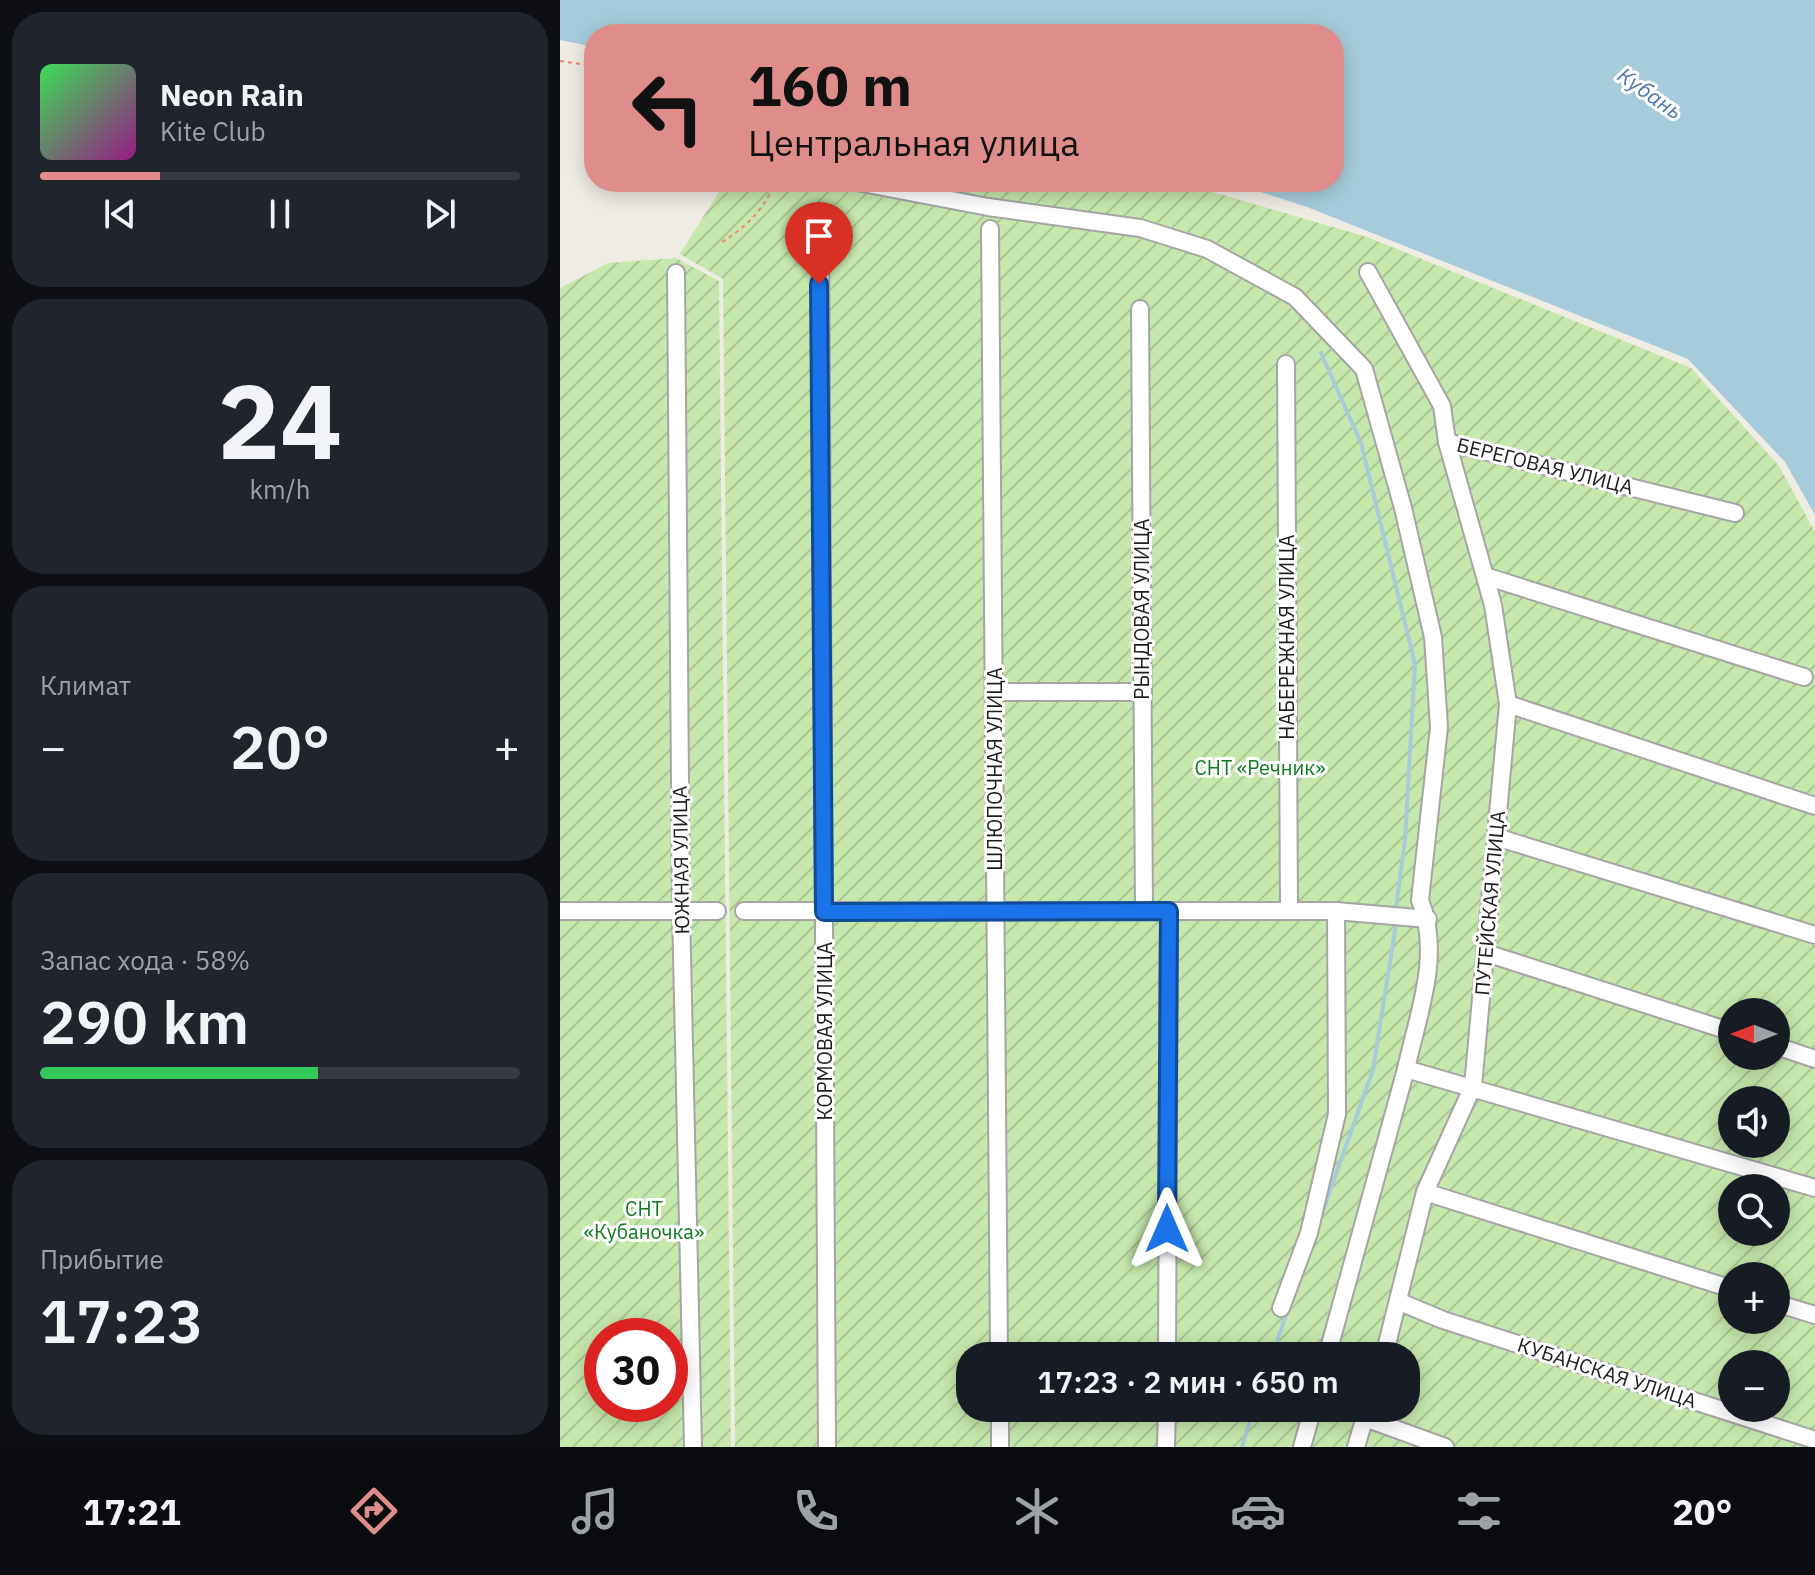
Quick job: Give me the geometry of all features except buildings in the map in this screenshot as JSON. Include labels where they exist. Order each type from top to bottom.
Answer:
[{"type":"street","points":[[909,192],[988,207],[1140,228],[1207,249],[1295,297],[1364,369],[1403,508],[1433,637],[1439,727],[1420,900],[1428,919],[1431,957],[1406,1069],[1331,1342]]},
{"type":"street","name":"ШЛЮПОЧНАЯ УЛИЦА","points":[[990,229],[999,1342]]},
{"type":"street","name":"КОРМОВАЯ УЛИЦА","points":[[820,230],[818,391],[827,1447]]},
{"type":"street","name":"БЕРЕГОВАЯ УЛИЦА","points":[[1368,272],[1442,406],[1447,442],[1735,513]]},
{"type":"street","name":"ЮЖНАЯ УЛИЦА","points":[[676,273],[681,910],[693,1447]]},
{"type":"street","name":"РЫНДОВАЯ УЛИЦА","points":[[1140,309],[1144,909]]},
{"type":"street","name":"НАБЕРЕЖНАЯ УЛИЦА","points":[[1286,364],[1289,910]]},
{"type":"street","name":"ПУТЕЙСКАЯ УЛИЦА","points":[[1388,1342],[1425,1192],[1473,1086],[1508,704],[1485,576],[1447,442]]},
{"type":"street","points":[[1485,576],[1804,677]]},
{"type":"street","points":[[995,692],[1143,692]]},
{"type":"street","points":[[1508,704],[1815,806]]},
{"type":"street","points":[[1496,837],[1815,935]]},
{"type":"street","points":[[744,911],[1289,910],[1428,919]]},
{"type":"street","points":[[560,911],[717,911]]},
{"type":"street","points":[[1167,1342],[1169,911]]},
{"type":"street","points":[[1281,1308],[1309,1233],[1337,1114],[1336,911]]},
{"type":"street","points":[[1486,953],[1718,1028]]},
{"type":"street","points":[[1790,1051],[1815,1059]]},
{"type":"street","points":[[1406,1069],[1815,1188]]},
{"type":"street","points":[[1425,1192],[1718,1285]]},
{"type":"street","name":"КУБАНСКАЯ УЛИЦА","points":[[1400,1302],[1443,1320],[1815,1440]]},
{"type":"street","points":[[1790,1307],[1815,1315]]},
{"type":"street","points":[[1000,1422],[1000,1447]]},
{"type":"street","points":[[1166,1447],[1167,1422]]},
{"type":"street","points":[[1302,1447],[1309,1422]]},
{"type":"street","points":[[1356,1447],[1363,1422]]},
{"type":"street","points":[[1387,1422],[1445,1447]]},
{"type":"path","points":[[560,61],[584,65]]},
{"type":"path","points":[[722,242],[745,227],[771,192]]},
{"type":"green space","name":"СНТ «Речник»","points":[[719,192],[1212,192],[1367,237],[1691,368],[1779,466],[1815,532],[1815,1447],[735,1447],[723,279],[680,254]]},
{"type":"green space","name":"СНТ «Кубаночка»","points":[[676,258],[719,281],[731,1447],[560,1447],[560,288],[608,263]]},
{"type":"water","name":"Кубань","points":[[560,0],[1815,0],[1815,515],[1785,462],[1688,359],[1307,207],[1261,192],[1344,192],[1344,24],[584,24],[584,45],[560,40]]},
{"type":"waterway","points":[[1321,353],[1361,443],[1415,664],[1405,840],[1396,908]]},
{"type":"waterway","points":[[1319,1222],[1373,1070],[1396,924]]},
{"type":"waterway","points":[[1277,1342],[1288,1309]]},
{"type":"waterway","points":[[1242,1447],[1250,1422]]},
{"type":"route","points":[[819,284],[824,912],[1169,911],[1167,1229]]}]
